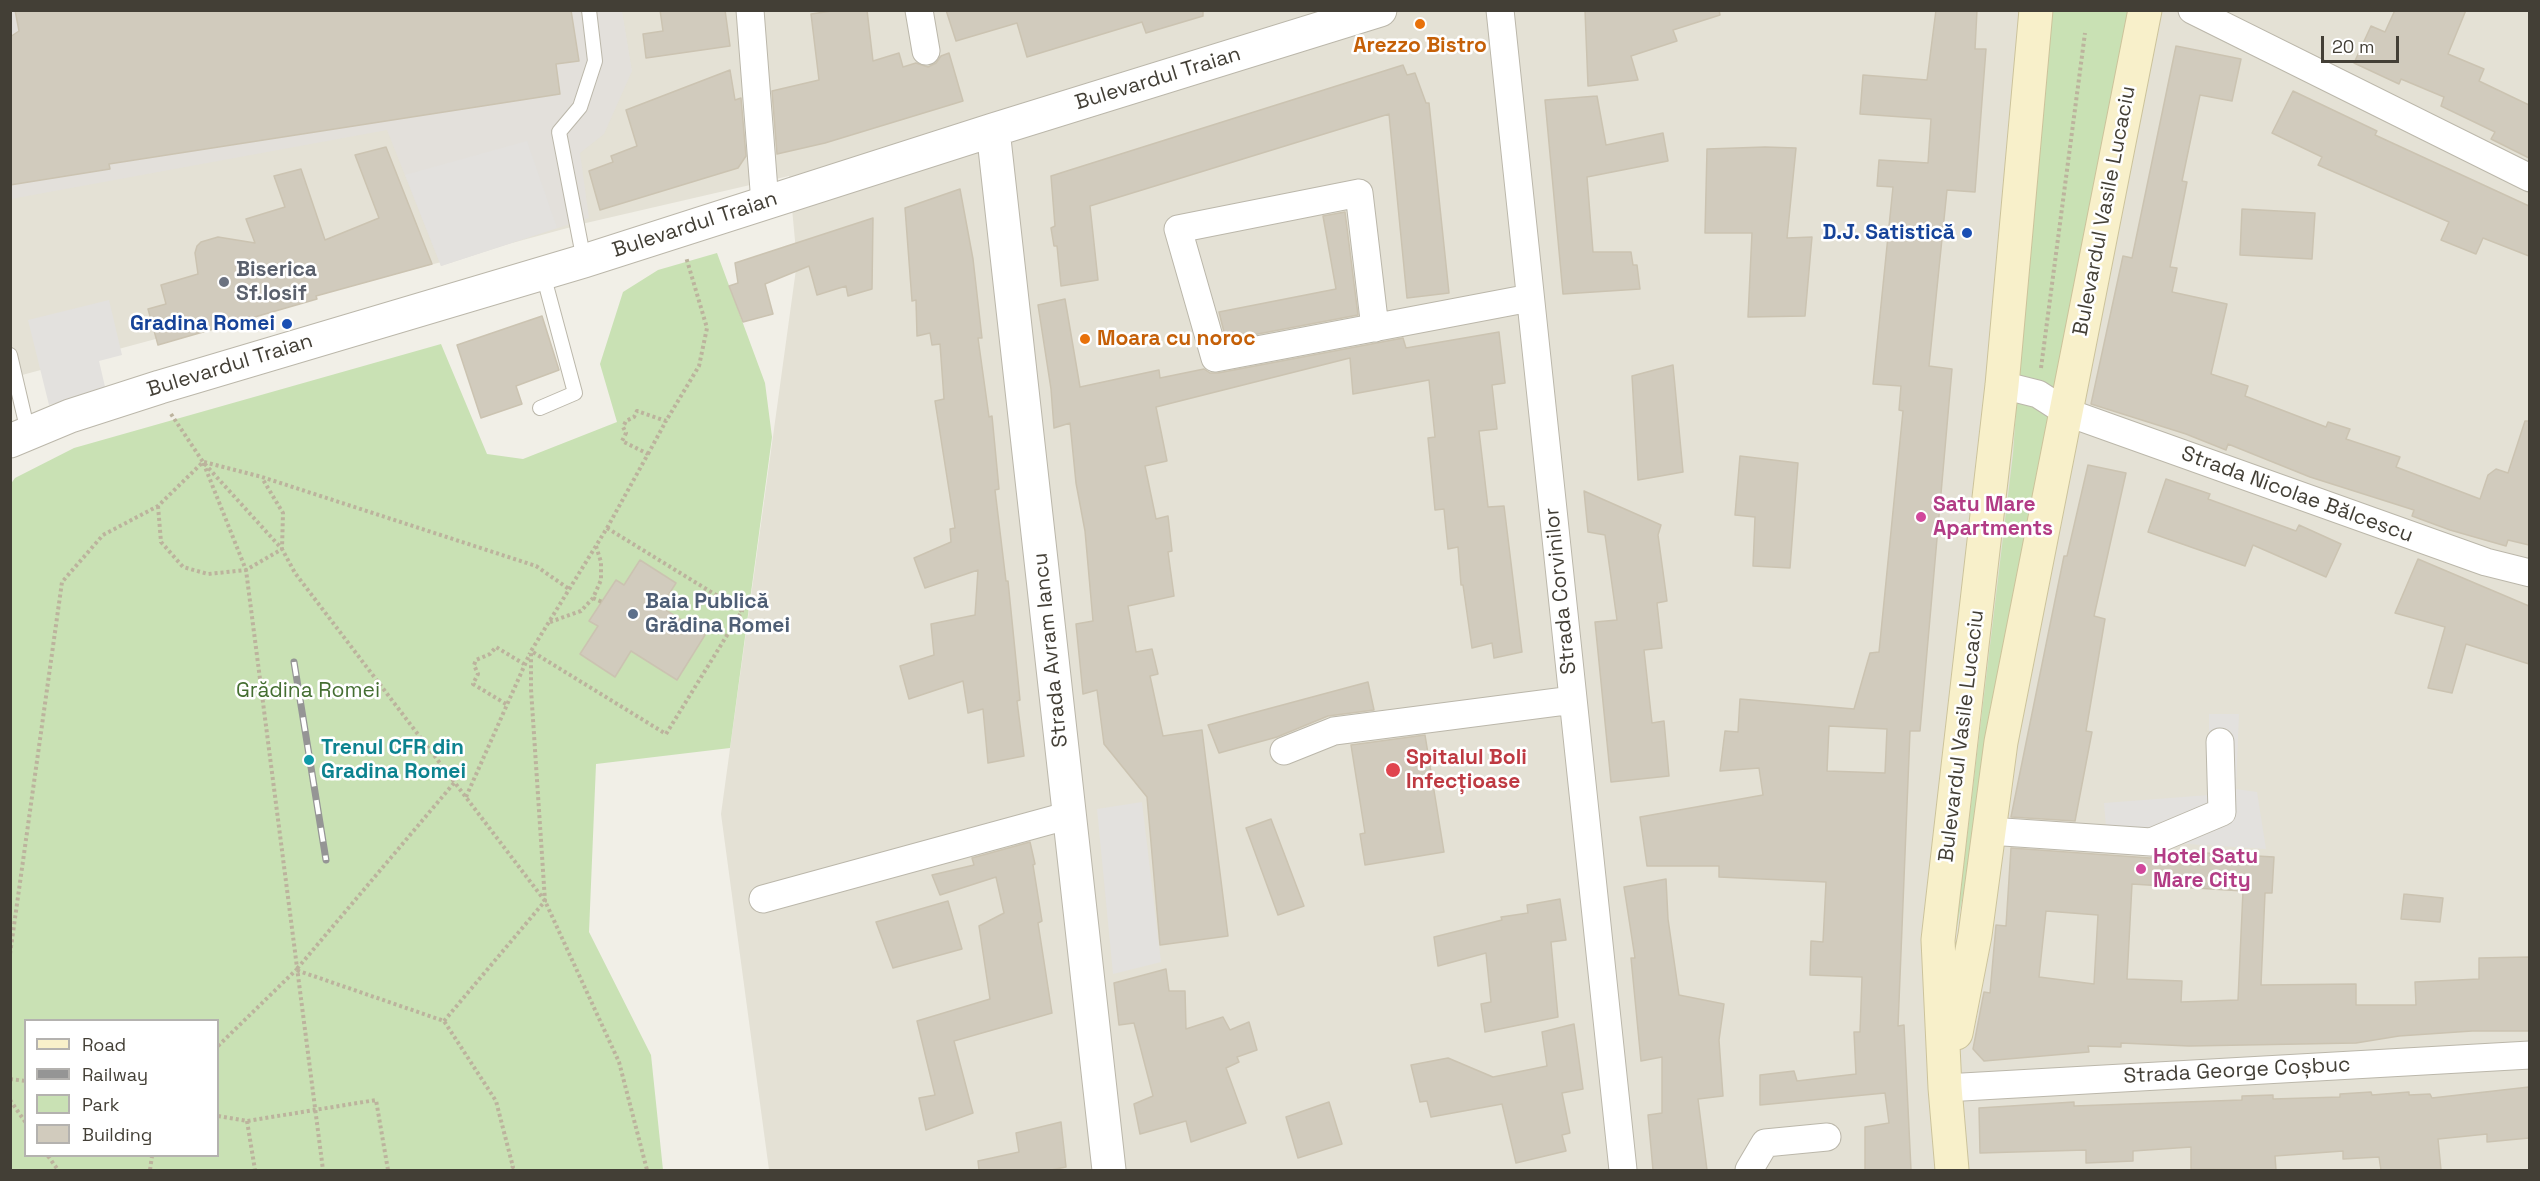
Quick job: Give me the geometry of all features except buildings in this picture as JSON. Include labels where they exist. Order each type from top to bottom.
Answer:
[{"type":"main road","name":"Bulevardul Vasile Lucaciu","points":[[1952,1170],[1945,1088],[1938,940],[2002,386],[2036,10]]},
{"type":"main road","name":"Bulevardul Vasile Lucaciu","points":[[1945,1088],[1974,935],[2001,742],[2145,10]]},
{"type":"street","points":[[750,10],[765,203]]},
{"type":"street","points":[[919,10],[926,51]]},
{"type":"street","name":"Bulevardul Traian","points":[[19,436],[160,387],[584,261],[993,130],[1380,10]]},
{"type":"street","name":"Strada Corvinilor","points":[[1500,10],[1623,1170]]},
{"type":"street","points":[[2192,10],[2529,178]]},
{"type":"street","name":"Strada Avram Iancu","points":[[993,130],[1109,1170]]},
{"type":"street","points":[[1375,328],[1359,193],[1178,229],[1215,358],[1375,328],[1530,298]]},
{"type":"street","points":[[2002,386],[2038,394],[2066,412]]},
{"type":"street","name":"Strada Nicolae Bălcescu","points":[[2066,412],[2486,562],[2529,573]]},
{"type":"street","points":[[1284,751],[1334,731],[1573,700]]},
{"type":"street","points":[[1989,831],[2151,842],[2222,812],[2220,742]]},
{"type":"street","points":[[763,899],[1070,815]]},
{"type":"street","name":"Strada George Coșbuc","points":[[1945,1088],[2529,1055]]},
{"type":"street","points":[[1749,1170],[1765,1143],[1827,1137]]},
{"type":"lane","points":[[584,261],[559,132],[580,107],[595,62],[589,10]]},
{"type":"lane","points":[[540,408],[575,393],[543,273]]},
{"type":"lane","points":[[10,355],[19,436]]},
{"type":"path","points":[[2038,394],[2085,33]]},
{"type":"path","points":[[465,798],[531,651],[607,528],[699,366],[707,328],[685,251]]},
{"type":"path","points":[[166,406],[203,462],[282,549],[295,573],[545,901],[619,1062],[647,1170]]},
{"type":"path","points":[[648,454],[622,441],[626,433],[623,427],[626,421],[634,417],[637,411],[666,422]]},
{"type":"path","points":[[203,462],[262,477],[536,566],[569,589]]},
{"type":"path","points":[[10,954],[62,582],[104,535],[158,506],[203,462]]},
{"type":"path","points":[[203,462],[246,570],[323,1170]]},
{"type":"path","points":[[262,477],[283,513],[282,549]]},
{"type":"path","points":[[158,506],[161,542],[183,567],[208,574],[246,570],[282,549]]},
{"type":"path","points":[[531,651],[666,734],[742,611],[607,528]]},
{"type":"path","points":[[549,622],[581,611],[593,598],[601,580],[601,562],[596,546]]},
{"type":"path","points":[[593,598],[602,602]]},
{"type":"path","points":[[506,704],[473,684],[478,674],[474,665],[476,660],[490,654],[496,647],[525,664]]},
{"type":"path","points":[[444,1021],[545,901],[531,688],[531,651]]},
{"type":"path","points":[[219,1045],[296,970],[454,783]]},
{"type":"path","points":[[296,970],[444,1021],[496,1101],[513,1167],[509,1170]]},
{"type":"path","points":[[219,1116],[246,1122],[376,1100],[388,1170]]},
{"type":"path","points":[[10,1101],[24,1120]]},
{"type":"path","points":[[246,1122],[255,1170]]},
{"type":"path","points":[[49,1157],[58,1170]]},
{"type":"shaded area","points":[[11,11],[2529,11],[2529,1170],[769,1170],[721,814],[797,262],[789,176],[586,223],[11,378]]},
{"type":"shaded area","points":[[11,11],[622,11],[632,71],[604,134],[580,153],[589,218],[441,266],[387,130],[11,199]]},
{"type":"shaded area","points":[[527,141],[557,228],[441,266],[405,175]]},
{"type":"shaded area","points":[[109,300],[122,355],[99,361],[106,391],[49,405],[28,320]]},
{"type":"shaded area","points":[[2209,714],[2239,714],[2236,789],[2257,792],[2266,849],[2107,839],[2104,803],[2209,795]]},
{"type":"shaded area","points":[[1142,802],[1161,962],[1113,974],[1097,809]]},
{"type":"green space","points":[[2050,11],[2132,11],[1955,937],[2013,454],[2022,323]]},
{"type":"green space","name":"Grădina Romei","points":[[717,253],[765,383],[772,437],[730,748],[596,764],[589,932],[651,1055],[663,1170],[11,1170],[10,485],[15,478],[74,448],[441,344],[487,454],[523,459],[617,422],[600,364],[623,292],[658,270]]},
{"type":"railway","points":[[294,662],[326,860]]},
{"type":"place","name":"Arezzo Bistro","points":[[1420,24]]},
{"type":"place","name":"D.J. Satistică","points":[[1967,233]]},
{"type":"place","name":"Biserica Sf.Iosif","points":[[224,282]]},
{"type":"place","name":"Gradina Romei","points":[[287,324]]},
{"type":"place","name":"Moara cu noroc","points":[[1085,339]]},
{"type":"place","name":"Satu Mare Apartments","points":[[1921,517]]},
{"type":"place","name":"Baia Publică Grădina Romei","points":[[633,614]]},
{"type":"place","name":"Trenul CFR din Gradina Romei","points":[[309,760]]},
{"type":"place","name":"Spitalul Boli Infecțioase","points":[[1393,770]]},
{"type":"place","name":"Hotel Satu Mare City","points":[[2141,869]]}]
